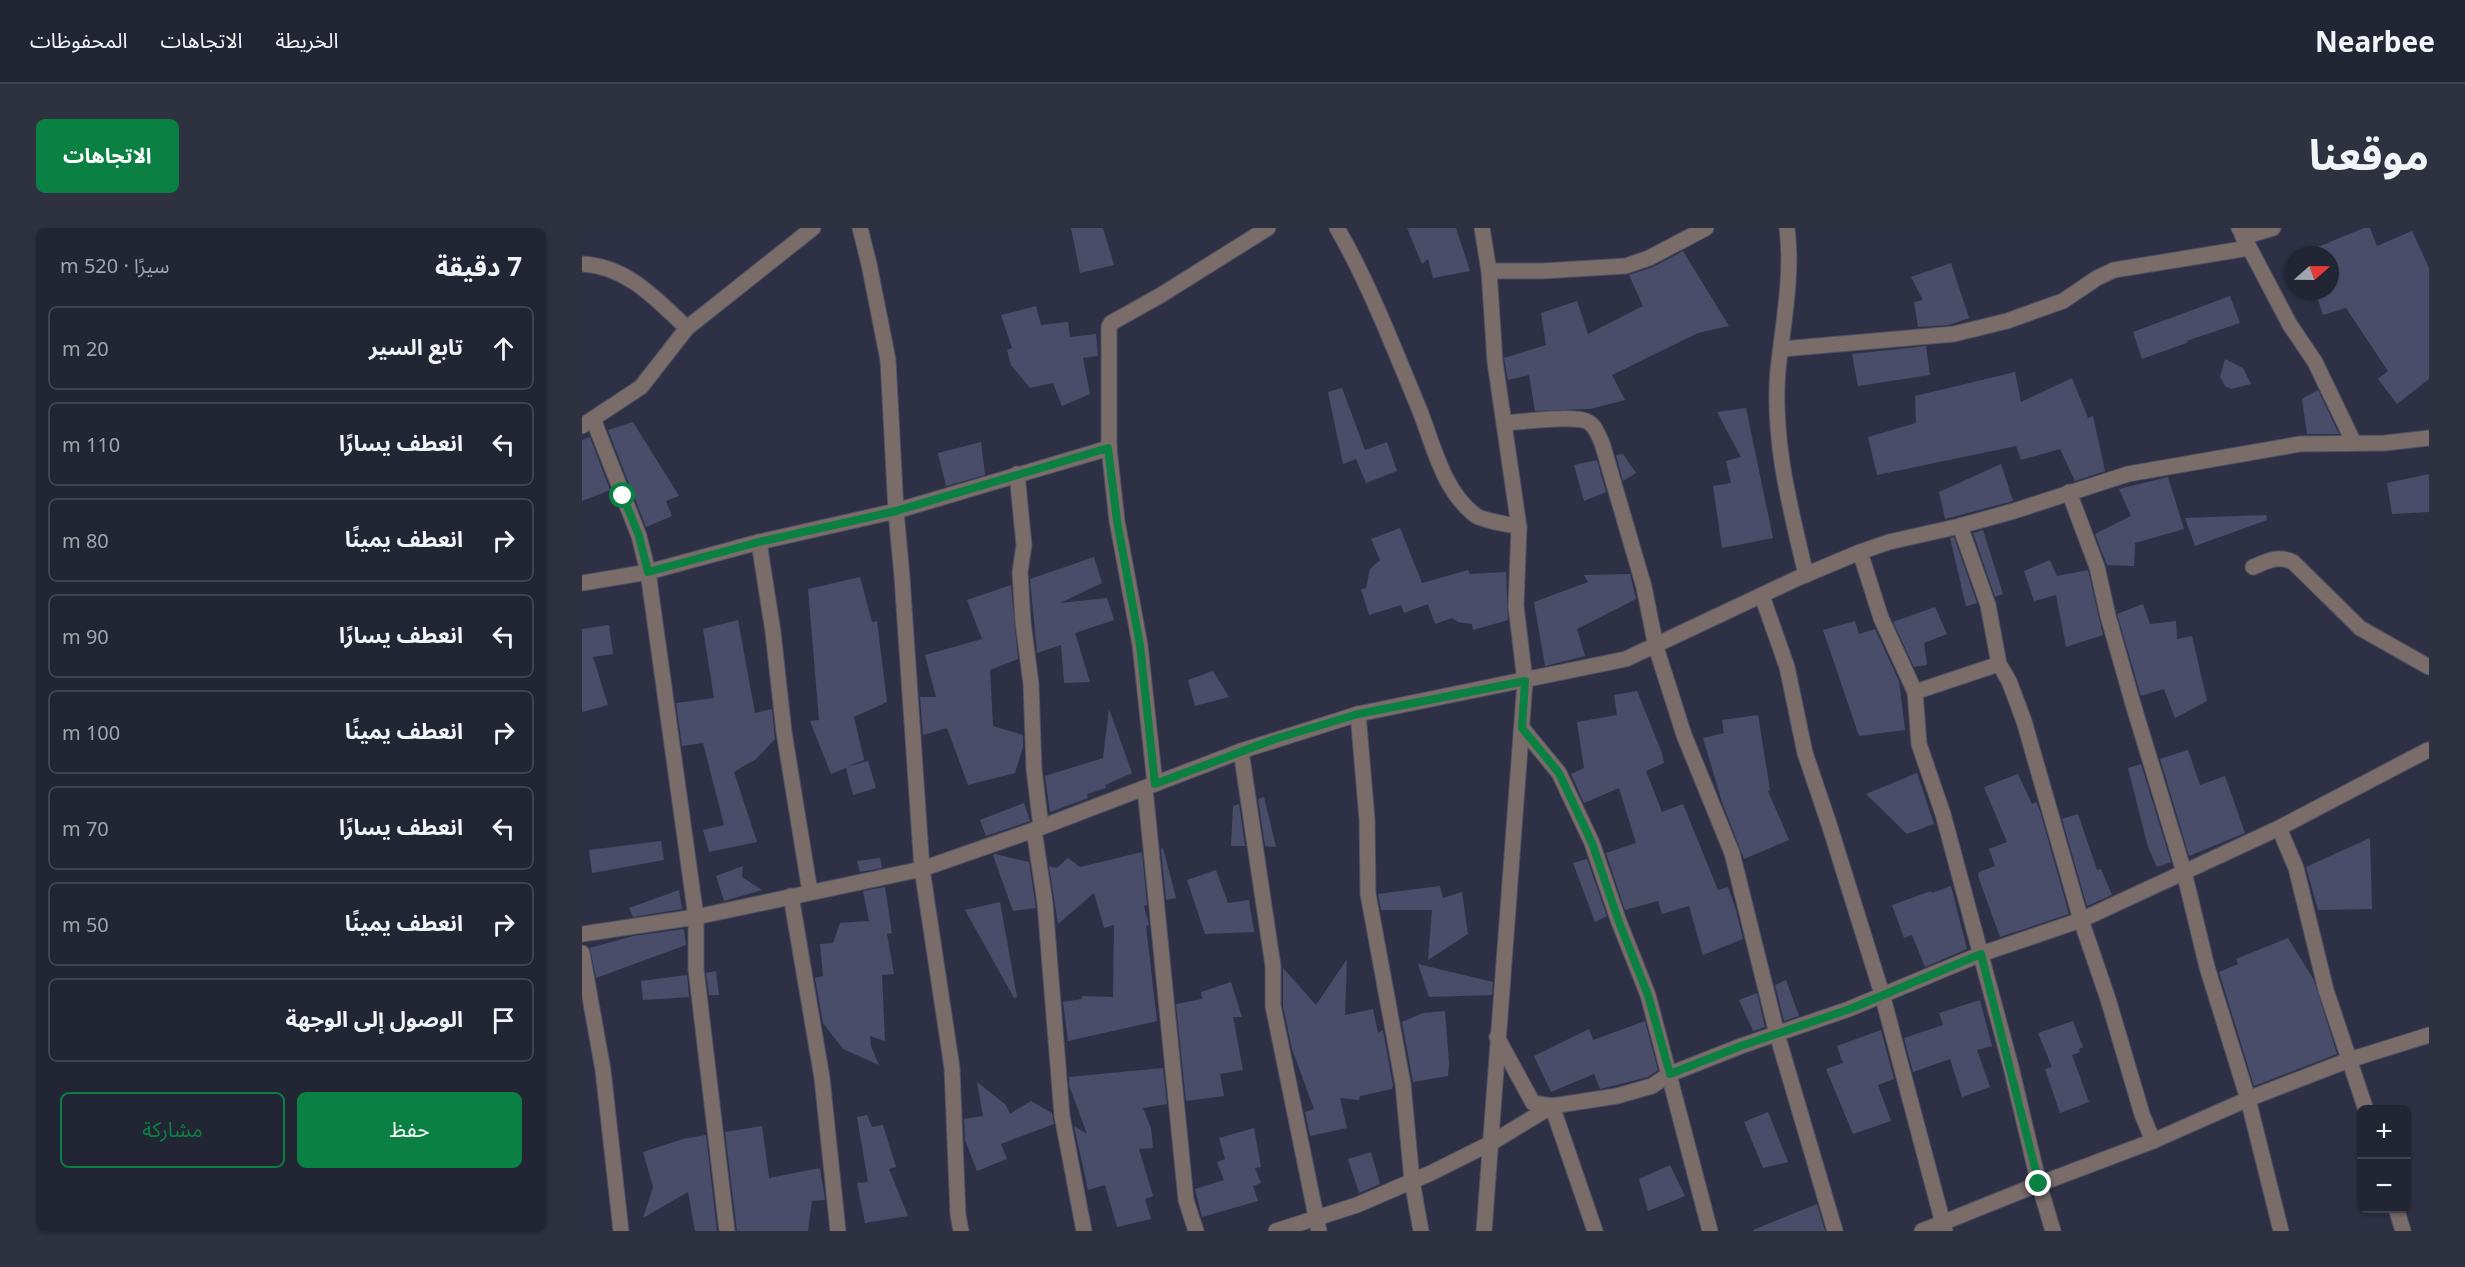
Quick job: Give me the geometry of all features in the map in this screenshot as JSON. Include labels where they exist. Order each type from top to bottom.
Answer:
[{"type":"street","points":[[727,1231],[696,969],[696,917],[648,572],[639,536],[588,422],[641,387],[687,328],[813,228]]},
{"type":"street","points":[[860,228],[888,360],[896,511],[922,869],[952,1068],[958,1215],[961,1231]]},
{"type":"street","points":[[1196,1231],[1186,1200],[1140,645],[1117,521],[1108,448],[1107,335],[1111,323],[1161,295],[1268,228]]},
{"type":"street","points":[[1337,228],[1352,253],[1420,412],[1442,470],[1458,496],[1476,517],[1519,527]]},
{"type":"street","points":[[1482,228],[1489,271],[1495,362],[1519,527],[1516,606],[1525,681],[1484,1231]]},
{"type":"street","points":[[1489,271],[1542,271],[1626,266],[1649,258],[1706,228]]},
{"type":"street","points":[[1787,228],[1789,247],[1787,305],[1778,370],[1778,441],[1806,574]]},
{"type":"street","points":[[1782,349],[1954,334],[2007,321],[2063,301],[2097,278],[2114,270],[2244,238],[2273,228]]},
{"type":"street","points":[[2244,238],[2290,325],[2315,362],[2354,443]]},
{"type":"street","points":[[582,264],[616,271],[641,285],[687,328]]},
{"type":"street","points":[[1505,423],[1576,419],[1588,421],[1596,429],[1602,443],[1644,587],[1656,646],[1684,735],[1732,854],[1777,1034],[1835,1231]]},
{"type":"street","points":[[582,934],[696,917],[922,869],[1037,829],[1241,751],[1358,714],[1626,659],[1806,574],[1860,552],[1889,542],[1960,526],[2128,474],[2300,444],[2385,443],[2429,438]]},
{"type":"street","points":[[582,584],[648,572],[759,542],[896,511],[1108,448]]},
{"type":"street","points":[[1017,474],[1024,545],[1020,572],[1030,684],[1037,829],[1062,1116],[1084,1231]]},
{"type":"street","points":[[2069,492],[2097,567],[2108,616],[2184,872],[2207,967],[2248,1099],[2281,1231]]},
{"type":"street","points":[[1960,526],[1988,605],[1999,664],[2009,681],[2024,722],[2081,920],[2108,999],[2142,1114],[2153,1141]]},
{"type":"street","points":[[759,542],[773,632],[784,732],[810,892]]},
{"type":"street","points":[[1860,552],[1881,618],[1915,692],[1919,744],[1943,814],[2053,1231]]},
{"type":"street","points":[[2253,567],[2274,558],[2284,558],[2293,562],[2360,628],[2429,667]]},
{"type":"street","points":[[1762,596],[1787,667],[1805,753],[1882,994],[1944,1227]]},
{"type":"street","points":[[1915,692],[1999,664]]},
{"type":"street","points":[[1358,714],[1366,807],[1368,894],[1403,1084],[1412,1181],[1421,1231]]},
{"type":"street","points":[[1522,728],[1559,773],[1592,843],[1619,922],[1648,995],[1710,1231]]},
{"type":"street","points":[[1241,751],[1273,966],[1273,1006],[1318,1225]]},
{"type":"street","points":[[1497,1037],[1533,1103],[1552,1106],[1617,1096],[1652,1086],[1670,1074],[1850,1009],[1981,954],[2081,920],[2279,828],[2429,751]]},
{"type":"street","points":[[2279,828],[2296,868],[2326,990],[2364,1105]]},
{"type":"street","points":[[791,896],[822,1078],[838,1231]]},
{"type":"street","points":[[582,952],[603,1070],[621,1231]]},
{"type":"street","points":[[1922,1231],[1944,1227],[2039,1184],[2153,1141],[2248,1099],[2349,1060],[2429,1035]]},
{"type":"street","points":[[1276,1231],[1318,1225],[1491,1143],[1552,1106]]},
{"type":"street","points":[[1552,1106],[1595,1231]]},
{"type":"street","points":[[2397,1213],[2403,1231]]},
{"type":"building","points":[[1071,228],[1103,228],[1114,265],[1080,273]]},
{"type":"building","points":[[1407,228],[1456,228],[1470,271],[1433,278],[1428,259],[1422,264]]},
{"type":"building","points":[[2364,228],[2370,228],[2377,246],[2412,231],[2429,268],[2429,379],[2397,404],[2378,379],[2388,371],[2346,308],[2323,315],[2318,300],[2339,300],[2339,246],[2320,246]]},
{"type":"building","points":[[1683,251],[1729,326],[1698,333],[1612,375],[1625,400],[1590,409],[1535,411],[1529,375],[1508,380],[1504,358],[1546,345],[1541,313],[1577,301],[1588,334],[1643,306],[1629,275],[1653,267]]},
{"type":"building","points":[[1951,263],[1969,318],[1949,325],[1918,327],[1914,302],[1923,300],[1911,277]]},
{"type":"building","points":[[2230,296],[2240,323],[2142,359],[2133,332]]},
{"type":"building","points":[[1036,306],[1041,325],[1068,322],[1070,337],[1096,334],[1098,356],[1083,358],[1090,394],[1062,406],[1053,383],[1030,388],[1011,365],[1007,350],[1012,348],[1001,315]]},
{"type":"building","points":[[1926,346],[1930,375],[1858,386],[1852,354]]},
{"type":"building","points":[[2225,359],[2243,368],[2251,384],[2231,389],[2225,386],[2220,377]]},
{"type":"building","points":[[2015,372],[2021,402],[2072,378],[2088,418],[2093,416],[2105,471],[2075,481],[2060,449],[2021,460],[2016,446],[1877,475],[1868,437],[1916,423],[1915,396]]},
{"type":"building","points":[[1342,388],[1365,450],[1387,442],[1397,471],[1366,483],[1356,459],[1343,464],[1328,392]]},
{"type":"building","points":[[2318,390],[2339,434],[2307,434],[2302,399]]},
{"type":"building","points":[[1746,408],[1773,538],[1722,548],[1713,486],[1731,483],[1726,461],[1741,457],[1717,412]]},
{"type":"building","points":[[633,422],[679,496],[666,501],[672,516],[646,527],[608,430]]},
{"type":"building","points":[[590,437],[610,490],[582,501],[582,440]]},
{"type":"building","points":[[981,442],[985,475],[946,486],[938,453]]},
{"type":"building","points":[[1623,454],[1636,473],[1623,481],[1616,455]]},
{"type":"building","points":[[1597,460],[1606,492],[1584,501],[1574,465]]},
{"type":"building","points":[[2001,464],[2013,501],[1945,519],[1939,492]]},
{"type":"building","points":[[2429,474],[2429,512],[2392,514],[2387,483]]},
{"type":"building","points":[[2168,477],[2184,529],[2135,543],[2134,566],[2107,565],[2095,534],[2131,516],[2119,489]]},
{"type":"building","points":[[2266,515],[2267,520],[2195,546],[2185,518]]},
{"type":"building","points":[[1400,528],[1422,583],[1468,570],[1470,574],[1506,572],[1508,620],[1473,630],[1472,624],[1458,622],[1452,618],[1435,624],[1428,604],[1404,613],[1401,605],[1369,615],[1361,589],[1366,588],[1370,569],[1380,560],[1371,539]]},
{"type":"building","points":[[1983,530],[2003,594],[1995,597],[1973,533]]},
{"type":"building","points":[[1954,537],[1977,603],[1966,606],[1950,538]]},
{"type":"building","points":[[1094,557],[1102,583],[1060,603],[1107,598],[1114,620],[1075,633],[1090,682],[1064,683],[1061,645],[1037,653],[1030,579]]},
{"type":"building","points":[[2050,560],[2057,576],[2088,570],[2103,635],[2066,647],[2056,595],[2034,601],[2024,571]]},
{"type":"building","points":[[1630,574],[1636,599],[1577,629],[1585,656],[1545,666],[1534,602],[1588,582],[1584,575]]},
{"type":"building","points":[[860,577],[872,622],[877,621],[887,702],[854,717],[864,760],[846,767],[868,761],[876,788],[853,795],[846,768],[831,774],[810,721],[819,720],[808,589]]},
{"type":"building","points":[[1011,585],[1018,659],[990,670],[993,726],[1023,735],[1023,747],[1015,773],[968,785],[947,728],[923,735],[920,697],[936,697],[925,655],[982,639],[967,600]]},
{"type":"building","points":[[2143,604],[2150,624],[2176,621],[2177,639],[2192,636],[2207,701],[2175,718],[2164,689],[2141,696],[2117,614]]},
{"type":"building","points":[[1935,607],[1947,634],[1924,643],[1927,665],[1914,667],[1893,622]]},
{"type":"building","points":[[738,620],[755,713],[772,709],[775,739],[756,759],[734,772],[757,842],[709,852],[703,830],[724,825],[703,743],[682,746],[676,703],[714,698],[703,629]]},
{"type":"building","points":[[1855,621],[1859,634],[1875,629],[1899,681],[1905,730],[1859,736],[1823,630]]},
{"type":"building","points":[[609,625],[613,654],[593,657],[608,705],[582,712],[582,629]]},
{"type":"building","points":[[1213,671],[1229,697],[1195,706],[1188,680]]},
{"type":"building","points":[[1637,691],[1662,753],[1664,763],[1646,771],[1662,812],[1683,804],[1718,890],[1728,887],[1736,910],[1743,939],[1703,955],[1689,906],[1662,914],[1658,901],[1625,910],[1606,853],[1636,843],[1619,788],[1584,803],[1571,774],[1584,768],[1577,722],[1617,715],[1614,695]]},
{"type":"building","points":[[1109,709],[1132,773],[1105,785],[1106,788],[1087,794],[1088,798],[1050,812],[1045,776],[1103,758]]},
{"type":"building","points":[[1758,715],[1770,790],[1768,791],[1789,840],[1744,859],[1722,802],[1703,738],[1724,733],[1722,720]]},
{"type":"building","points":[[2188,750],[2200,785],[2225,776],[2245,833],[2189,856],[2160,759]]},
{"type":"building","points":[[2141,764],[2171,862],[2157,867],[2148,847],[2128,768]]},
{"type":"building","points":[[1917,773],[1934,824],[1907,834],[1866,794]]},
{"type":"building","points":[[2018,774],[2032,804],[2036,802],[2040,811],[2069,914],[2000,937],[1978,876],[1979,872],[1995,866],[1989,849],[2007,842],[1984,787]]},
{"type":"building","points":[[1264,797],[1276,847],[1265,846],[1258,799]]},
{"type":"building","points":[[1024,803],[1030,821],[986,836],[980,820]]},
{"type":"building","points":[[1239,804],[1245,846],[1231,846],[1233,806]]},
{"type":"building","points":[[2078,814],[2097,870],[2101,869],[2112,895],[2087,906],[2062,819]]},
{"type":"building","points":[[2370,838],[2372,909],[2318,910],[2306,867]]},
{"type":"building","points":[[661,841],[664,860],[592,873],[589,850]]},
{"type":"building","points":[[1163,848],[1176,898],[1166,900],[1161,849]]},
{"type":"building","points":[[1142,852],[1147,905],[1144,906],[1149,925],[1146,926],[1157,1021],[1068,1041],[1063,1002],[1082,999],[1082,996],[1113,997],[1114,925],[1104,928],[1094,893],[1058,924],[1049,866],[1057,868],[1068,858],[1080,867]]},
{"type":"building","points":[[993,855],[1029,862],[1036,908],[1013,911]]},
{"type":"building","points":[[880,858],[882,868],[860,872],[857,861]]},
{"type":"building","points":[[1587,859],[1607,916],[1595,922],[1573,863]]},
{"type":"building","points":[[743,866],[742,877],[762,890],[724,901],[716,876]]},
{"type":"building","points":[[1216,870],[1228,903],[1249,900],[1254,932],[1205,934],[1187,880]]},
{"type":"building","points":[[1440,886],[1443,898],[1462,892],[1468,934],[1428,960],[1432,910],[1381,910],[1378,894]]},
{"type":"building","points":[[1951,886],[1967,949],[1925,967],[1912,935],[1904,938],[1892,905]]},
{"type":"building","points":[[885,887],[892,933],[887,934],[894,974],[882,975],[885,1041],[870,1036],[871,1046],[879,1065],[843,1049],[823,1023],[815,978],[823,976],[820,944],[833,943],[840,923],[869,921],[863,891]]},
{"type":"building","points":[[679,890],[682,909],[633,917],[629,908]]},
{"type":"building","points":[[1000,902],[1017,997],[1014,998],[965,910]]},
{"type":"building","points":[[684,929],[686,945],[596,978],[590,948],[633,936]]},
{"type":"building","points":[[2288,938],[2314,980],[2337,1054],[2254,1086],[2219,972],[2238,964],[2236,959]]},
{"type":"building","points":[[1347,959],[1345,1015],[1373,1009],[1378,1033],[1383,1030],[1393,1086],[1392,1089],[1360,1096],[1359,1100],[1340,1098],[1347,1128],[1310,1136],[1305,1112],[1314,1109],[1292,1049],[1283,1006],[1283,968],[1316,1005]]},
{"type":"building","points":[[1418,964],[1493,982],[1492,995],[1429,997]]},
{"type":"building","points":[[716,971],[719,995],[709,995],[706,973]]},
{"type":"building","points":[[687,975],[689,997],[643,1000],[641,981]]},
{"type":"building","points":[[1786,980],[1799,1016],[1784,1021],[1775,985]]},
{"type":"building","points":[[1231,982],[1242,1017],[1233,1017],[1243,1070],[1220,1074],[1224,1096],[1186,1101],[1176,1004],[1202,999],[1201,992]]},
{"type":"building","points":[[1757,993],[1765,1027],[1753,1031],[1739,1000]]},
{"type":"building","points":[[1980,1000],[1992,1046],[1977,1050],[1990,1087],[1962,1097],[1950,1059],[1913,1072],[1904,1038],[1943,1025],[1939,1013]]},
{"type":"building","points":[[1445,1011],[1448,1076],[1413,1082],[1402,1022],[1423,1013]]},
{"type":"building","points":[[1645,1021],[1658,1070],[1648,1077],[1600,1089],[1594,1074],[1551,1092],[1534,1056],[1589,1029],[1593,1040]]},
{"type":"building","points":[[2073,1021],[2083,1047],[2079,1049],[2080,1052],[2072,1055],[2089,1102],[2060,1113],[2045,1069],[2052,1067],[2038,1033]]},
{"type":"building","points":[[1881,1030],[1894,1079],[1878,1085],[1891,1121],[1853,1134],[1826,1069],[1843,1063],[1837,1046]]},
{"type":"building","points":[[1163,1068],[1167,1104],[1143,1108],[1151,1128],[1153,1148],[1139,1149],[1153,1196],[1145,1199],[1151,1219],[1117,1227],[1105,1185],[1088,1190],[1074,1126],[1087,1134],[1069,1085],[1069,1077]]},
{"type":"building","points":[[977,1082],[1006,1105],[1010,1114],[1031,1101],[1052,1113],[1054,1124],[1001,1144],[1007,1159],[977,1171],[965,1140],[964,1119],[983,1116]]},
{"type":"building","points":[[1768,1112],[1788,1162],[1763,1168],[1744,1122]]},
{"type":"building","points":[[867,1115],[872,1127],[883,1125],[896,1167],[889,1169],[908,1216],[865,1223],[857,1183],[868,1182],[857,1117]]},
{"type":"building","points":[[762,1126],[769,1178],[820,1168],[825,1200],[812,1201],[808,1231],[737,1231],[725,1132]]},
{"type":"building","points":[[1254,1128],[1261,1167],[1255,1168],[1261,1183],[1253,1186],[1258,1201],[1202,1217],[1195,1189],[1224,1180],[1217,1162],[1225,1159],[1219,1138]]},
{"type":"building","points":[[706,1135],[717,1231],[695,1231],[688,1192],[643,1218],[653,1187],[643,1152],[683,1139]]},
{"type":"building","points":[[1371,1152],[1380,1184],[1359,1193],[1348,1159]]},
{"type":"building","points":[[1670,1165],[1685,1196],[1648,1211],[1639,1179]]},
{"type":"building","points":[[1817,1204],[1825,1231],[1753,1231],[1753,1230]]},
{"type":"route","points":[[623,496],[639,536],[648,572],[759,542],[896,511],[1108,448],[1117,521],[1140,645],[1155,784],[1275,739],[1358,714],[1525,681],[1522,728],[1559,773],[1592,843],[1619,922],[1648,995],[1670,1074],[1741,1046],[1850,1009],[1981,954],[2039,1184]]}]
